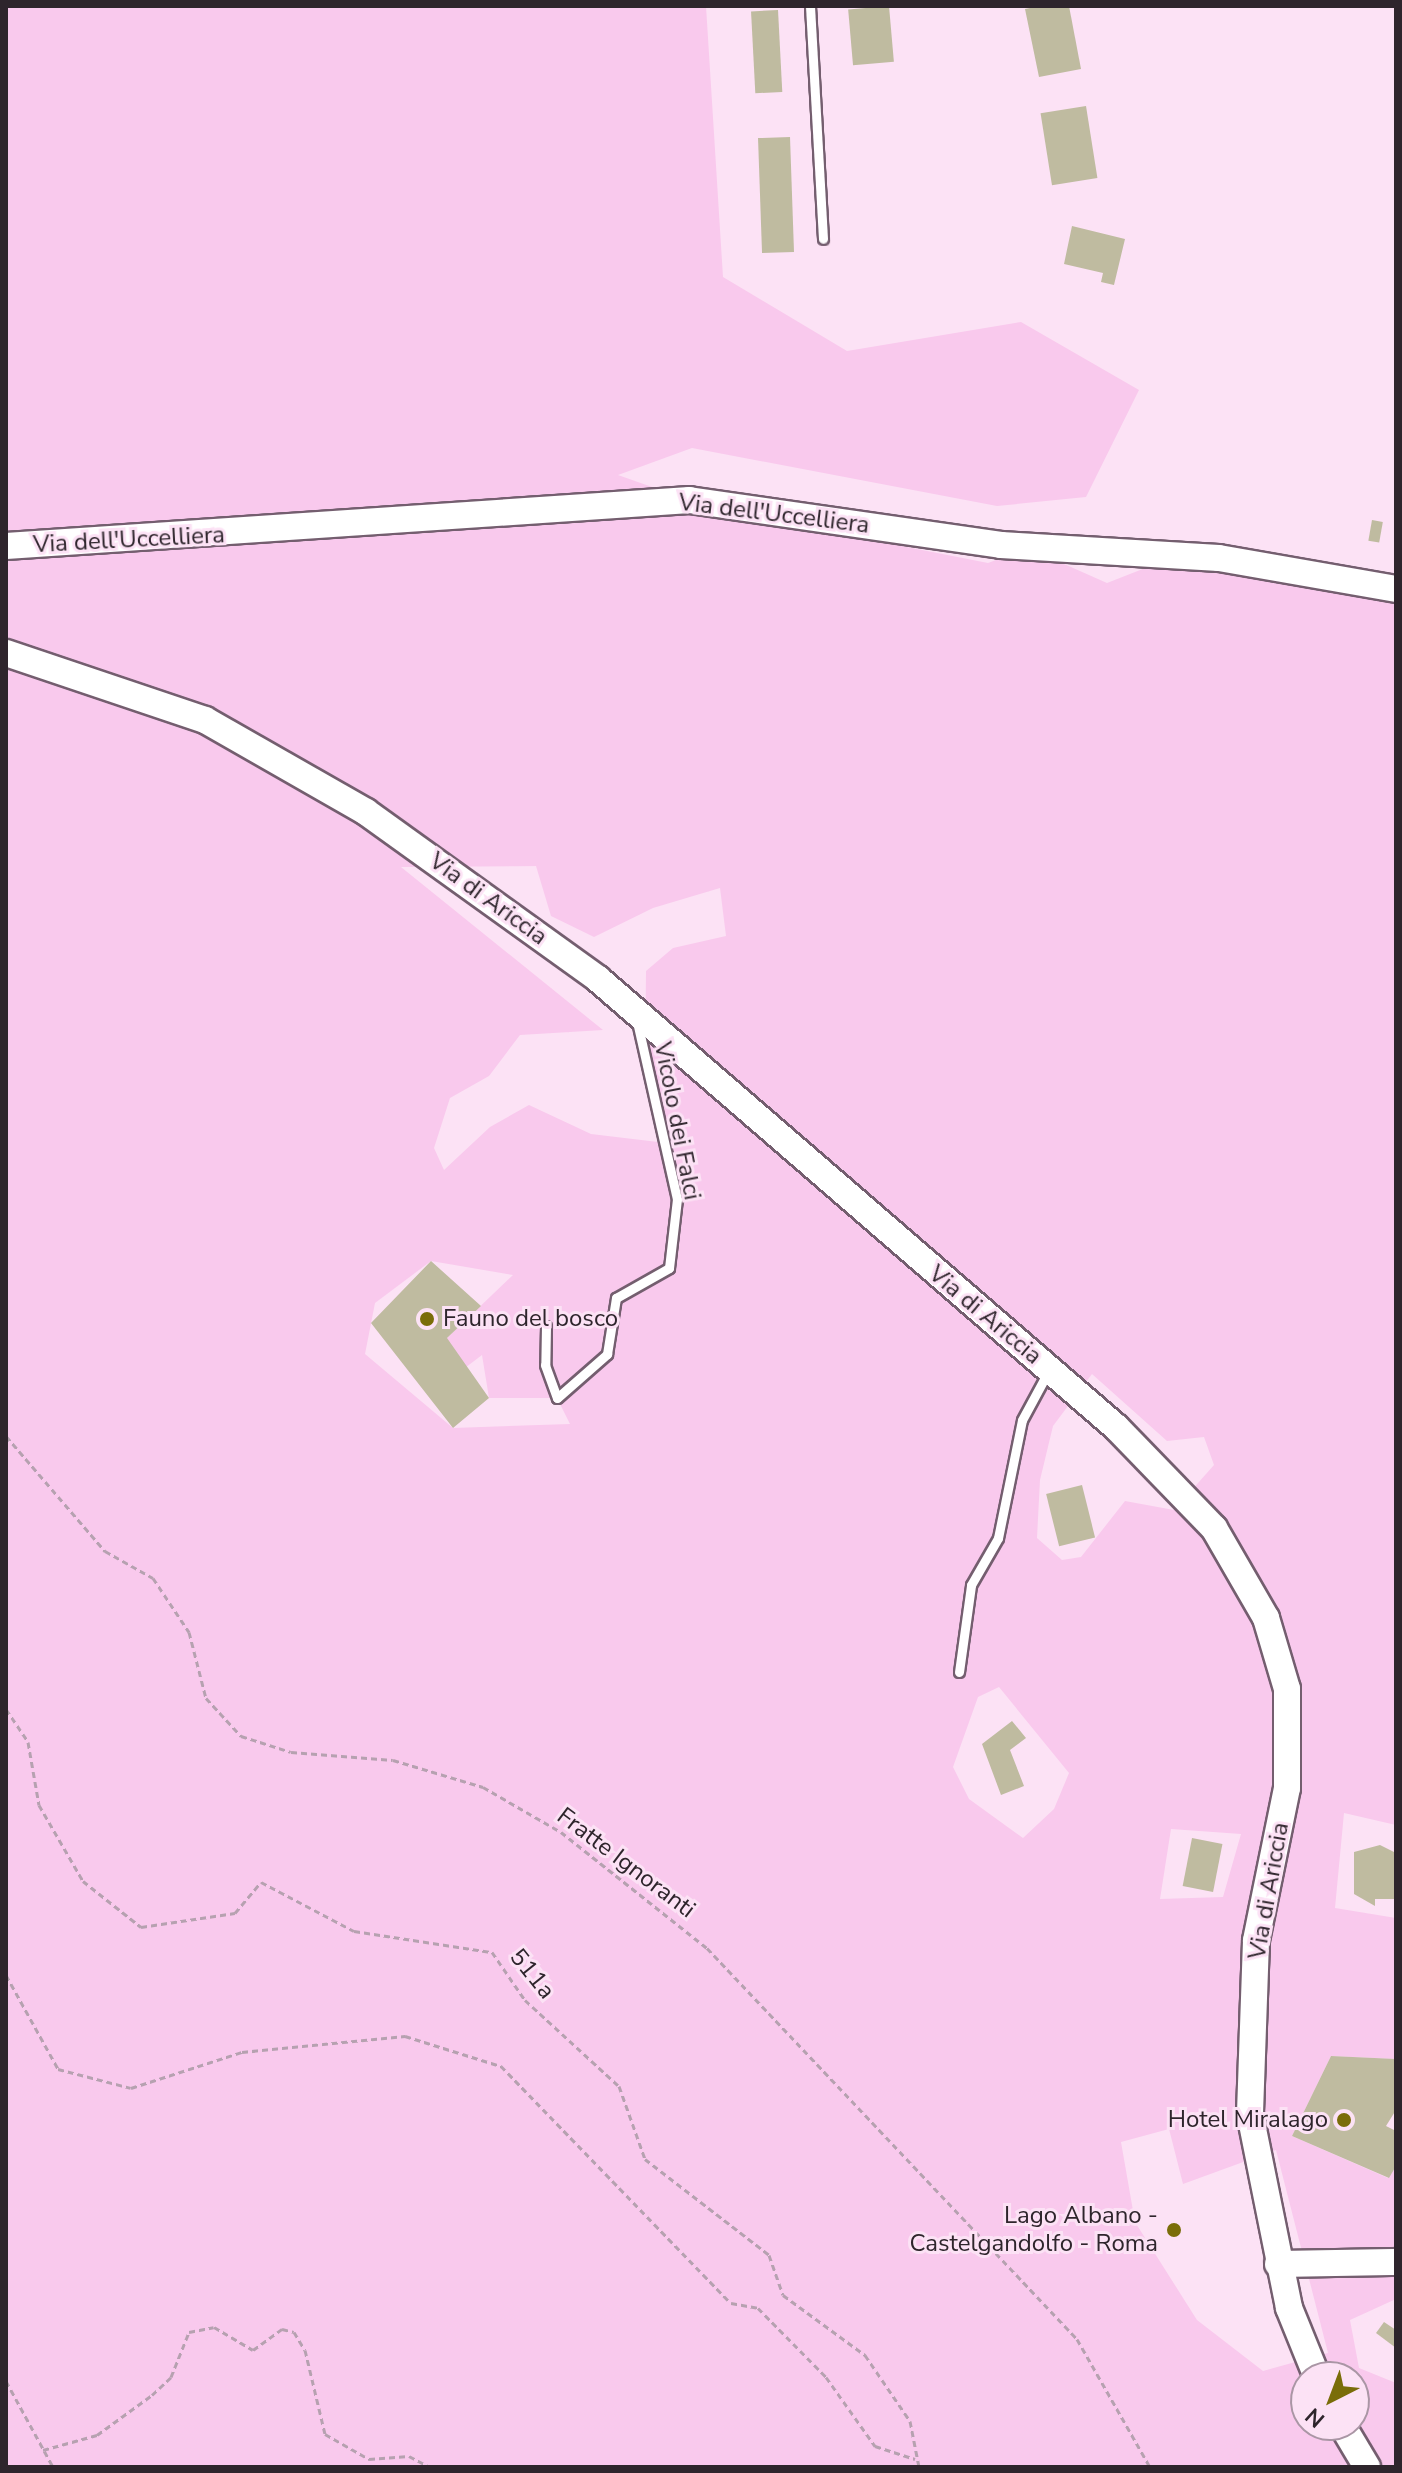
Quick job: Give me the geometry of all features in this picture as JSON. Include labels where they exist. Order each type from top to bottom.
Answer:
[{"type":"street","name":"Via dell'Uccelliera","points":[[6,546],[699,501],[1001,545],[1219,558],[1396,589]]},
{"type":"street","name":"Via di Ariccia","points":[[6,653],[218,727],[366,812],[634,1010],[1049,1369],[1208,1521],[1253,1591],[1281,1659],[1289,1765],[1256,1941],[1250,2085],[1255,2162],[1278,2264],[1311,2361]]},
{"type":"street","points":[[1278,2264],[1396,2262]]},
{"type":"street","points":[[1352,2441],[1367,2467]]},
{"type":"lane","points":[[810,6],[823,239]]},
{"type":"lane","name":"Vicolo dei Falci","points":[[546,1326],[545,1365],[557,1398],[607,1354],[616,1298],[669,1268],[677,1199],[634,1010]]},
{"type":"lane","points":[[959,1672],[971,1585],[998,1538],[1022,1420],[1049,1369]]},
{"type":"path","name":"Fratte Ignoranti","points":[[6,1436],[105,1551],[153,1578],[189,1632],[206,1698],[241,1736],[291,1752],[393,1760],[483,1787],[561,1832],[707,1948],[1077,2339],[1150,2467]]},
{"type":"path","name":"511a","points":[[6,1709],[28,1742],[39,1805],[83,1881],[141,1927],[235,1913],[261,1882],[354,1931],[492,1952],[525,2000],[619,2086],[645,2159],[769,2255],[783,2295],[865,2355],[910,2421],[915,2459]]},
{"type":"path","points":[[6,1975],[58,2069],[131,2088],[242,2052],[405,2036],[501,2066],[731,2303],[758,2308],[826,2377],[875,2446],[915,2459],[919,2467]]},
{"type":"path","points":[[43,2450],[97,2435],[152,2395],[171,2377],[189,2332],[214,2327],[253,2350],[282,2329],[294,2332],[305,2350],[325,2434],[369,2459],[409,2456],[430,2467]]},
{"type":"path","points":[[6,2381],[53,2467]]},
{"type":"shaded area","points":[[6,6],[706,6],[723,277],[847,351],[1021,322],[1139,390],[1086,497],[997,506],[692,448],[618,475],[720,511],[819,516],[861,538],[988,563],[1028,548],[1107,583],[1181,554],[1396,589],[1396,1825],[1344,1813],[1335,1908],[1396,1918],[1396,2059],[1331,2056],[1292,2136],[1388,2178],[1396,2166],[1396,2299],[1350,2320],[1358,2361],[1299,2361],[1328,2353],[1276,2150],[1183,2184],[1169,2129],[1121,2142],[1135,2222],[1197,2320],[1263,2371],[1290,2364],[1290,2441],[1370,2441],[1370,2372],[1396,2383],[1396,2467],[6,2467]],"holes":[[[536,866],[551,916],[594,937],[653,908],[720,888],[726,936],[673,948],[646,971],[645,1077],[658,1142],[591,1134],[529,1105],[490,1127],[444,1170],[434,1148],[450,1098],[489,1076],[520,1035],[603,1030],[401,867]],[[431,1261],[513,1275],[422,1362],[457,1374],[482,1355],[489,1398],[557,1398],[570,1424],[453,1428],[365,1354],[375,1303]],[[1092,1374],[1167,1441],[1204,1437],[1214,1465],[1174,1510],[1125,1501],[1081,1557],[1062,1560],[1037,1538],[1040,1480],[1053,1426]],[[999,1687],[1069,1773],[1054,1809],[1023,1838],[969,1799],[953,1767],[978,1697]],[[1171,1829],[1241,1834],[1223,1897],[1160,1899]]]},
{"type":"building","points":[[889,6],[894,62],[853,65],[848,10]]},
{"type":"building","points":[[1069,6],[1081,69],[1039,77],[1025,9]]},
{"type":"building","points":[[778,10],[782,92],[755,93],[751,11]]},
{"type":"building","points":[[1086,106],[1097,178],[1052,185],[1041,113]]},
{"type":"building","points":[[790,137],[794,252],[762,253],[758,138]]},
{"type":"building","points":[[1072,226],[1125,239],[1114,285],[1101,282],[1103,273],[1064,264]]},
{"type":"building","points":[[1372,520],[1383,522],[1379,543],[1368,541]]},
{"type":"building","points":[[431,1261],[481,1306],[447,1338],[489,1398],[453,1428],[371,1323]]},
{"type":"building","points":[[1082,1485],[1095,1537],[1059,1546],[1046,1494]]},
{"type":"building","points":[[1012,1721],[1026,1738],[1010,1750],[1024,1786],[1001,1795],[982,1744]]},
{"type":"building","points":[[1192,1838],[1222,1844],[1213,1892],[1183,1886]]},
{"type":"building","points":[[1380,1845],[1396,1853],[1396,1884],[1394,1899],[1375,1899],[1375,1906],[1354,1894],[1354,1852]]},
{"type":"building","points":[[1331,2056],[1396,2059],[1396,2110],[1386,2126],[1396,2131],[1396,2166],[1389,2178],[1292,2136]]},
{"type":"building","points":[[1384,2322],[1396,2330],[1396,2348],[1376,2333]]},
{"type":"place","name":"Fauno del bosco","points":[[427,1319]]},
{"type":"place","name":"Hotel Miralago","points":[[1344,2120]]},
{"type":"place","name":"Lago Albano - Castelgandolfo - Roma","points":[[1174,2230]]}]
